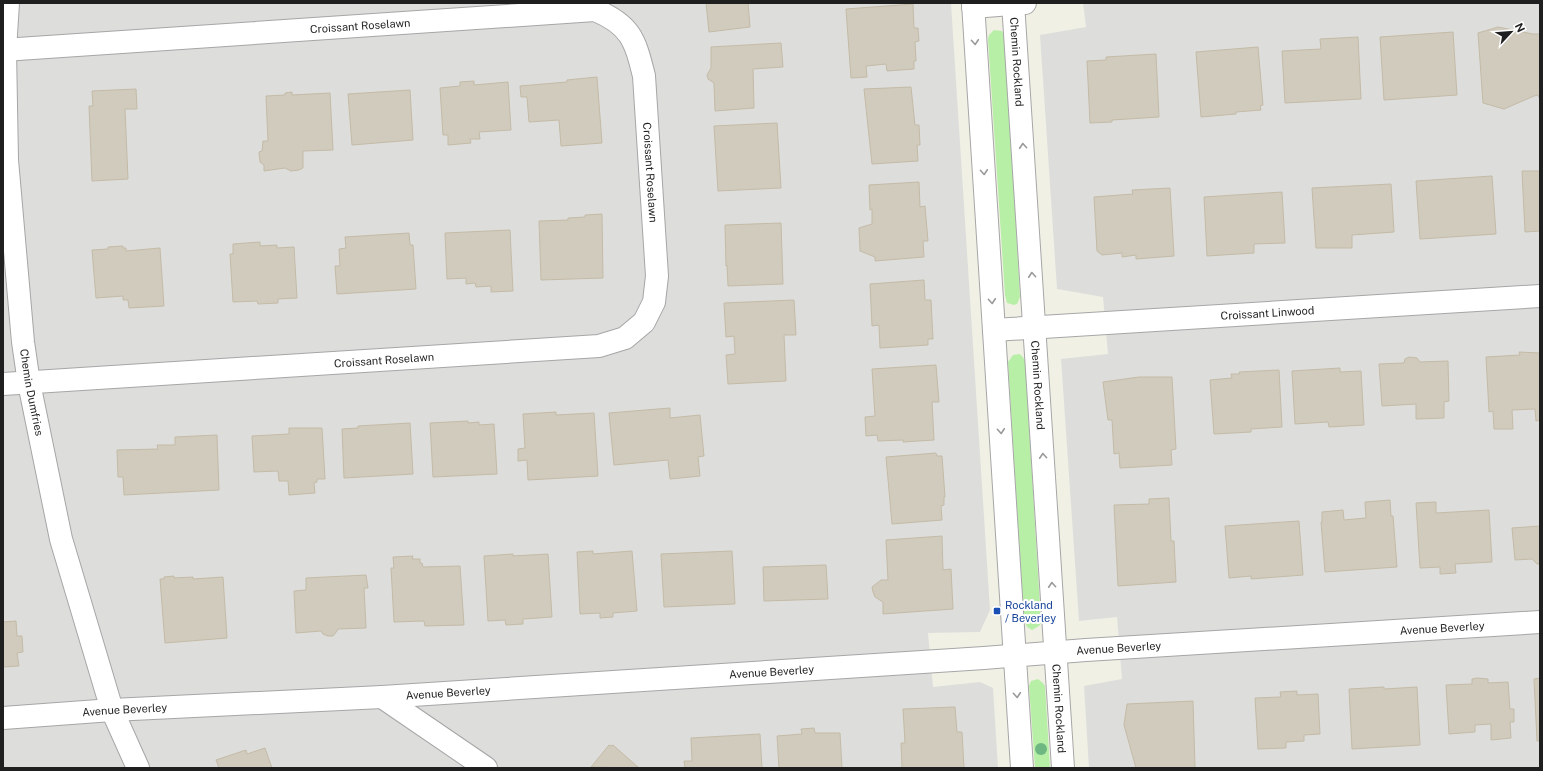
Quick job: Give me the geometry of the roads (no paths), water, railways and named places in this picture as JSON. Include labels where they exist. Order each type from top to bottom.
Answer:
[{"type":"street","name":"Chemin Dumfries","points":[[8,3],[4,50],[8,167],[23,342],[29,383],[61,539],[112,710],[138,768]]},
{"type":"street","points":[[1017,3],[973,5],[1022,768]]},
{"type":"street","name":"Chemin Rockland","points":[[1017,3],[1035,328],[1063,768]]},
{"type":"street","name":"Croissant Roselawn","points":[[3,384],[599,346],[625,338],[644,322],[654,302],[657,276],[644,76],[637,49],[627,30],[611,17],[595,10],[4,50]]},
{"type":"street","name":"Croissant Linwood","points":[[994,330],[1540,296]]},
{"type":"street","name":"Avenue Beverley","points":[[3,718],[112,710],[382,697],[1015,656],[1056,652],[1540,622]]},
{"type":"street","points":[[382,697],[486,768]]},
{"type":"place","name":"Rockland / Beverley","points":[[997,611]]}]
